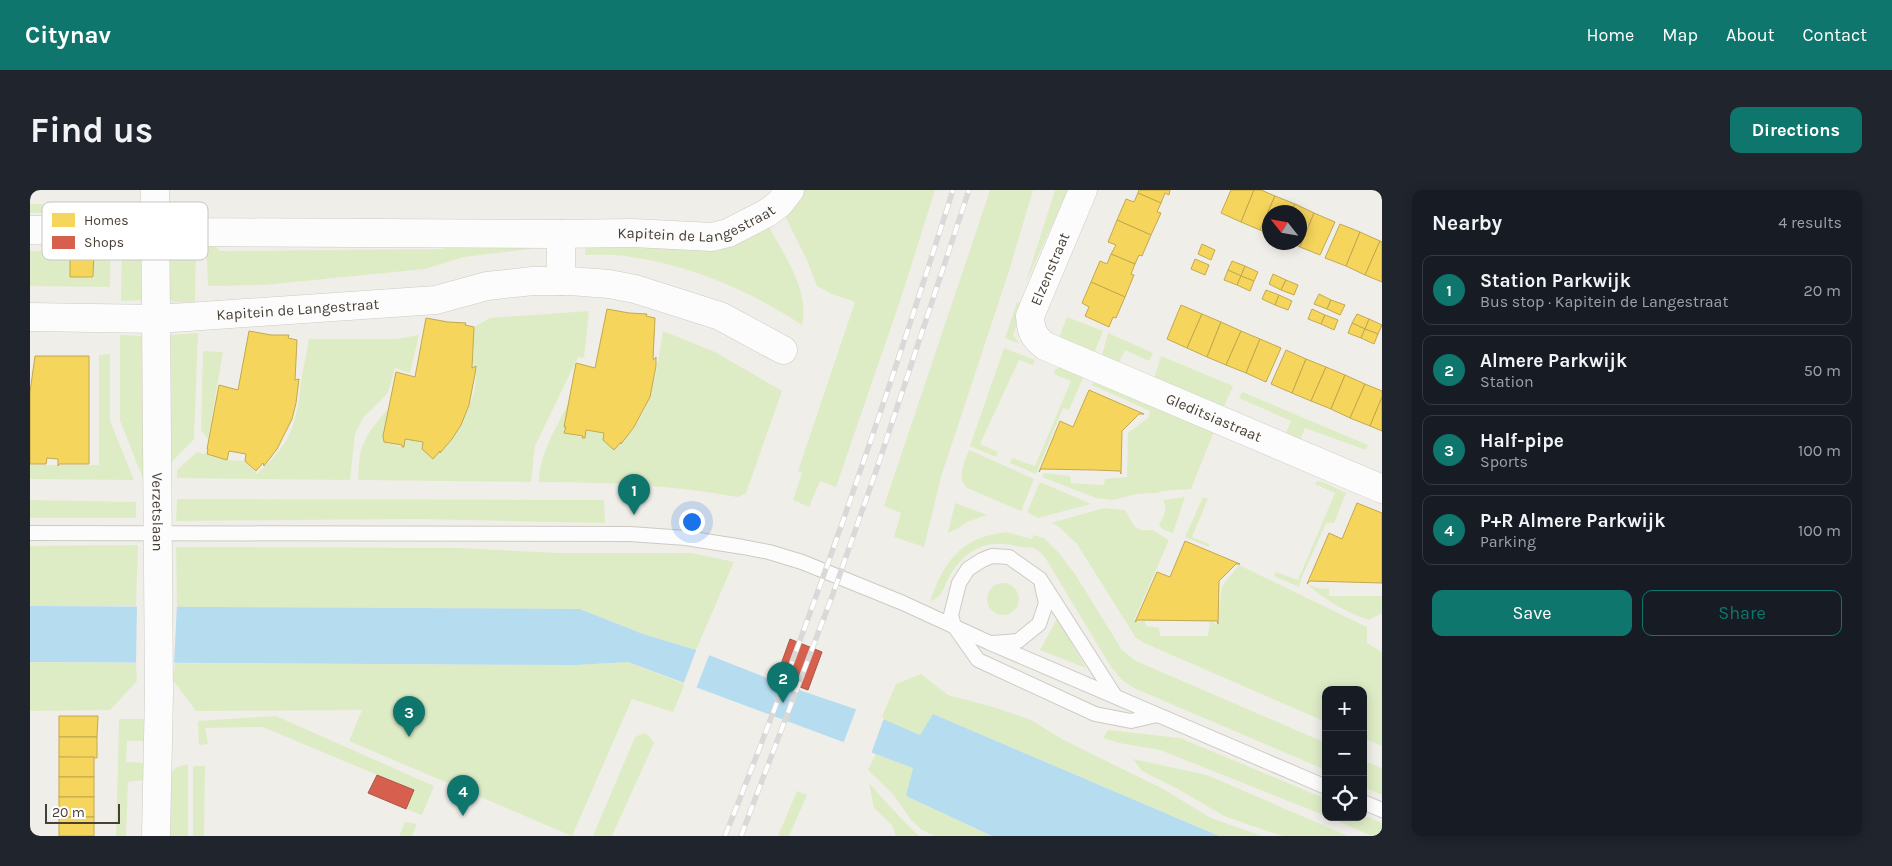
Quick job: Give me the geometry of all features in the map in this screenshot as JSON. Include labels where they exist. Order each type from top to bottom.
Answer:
[{"type":"street","name":"Kapitein de Langestraat","points":[[208,232],[633,233],[712,237],[728,233],[767,213],[779,204],[790,190]]},
{"type":"street","name":"Elzenstraat","points":[[1045,346],[1036,338],[1031,329],[1030,316],[1083,190]]},
{"type":"street","points":[[561,234],[561,281]]},
{"type":"street","name":"Verzetslaan","points":[[156,260],[158,693],[156,836]]},
{"type":"street","name":"Kapitein de Langestraat","points":[[30,317],[157,319],[436,300],[487,286],[533,281],[561,281],[609,284],[635,289],[677,302],[720,316],[783,350]]},
{"type":"street","name":"Gleditsiastraat","points":[[1045,346],[1382,489]]},
{"type":"lane","points":[[30,533],[630,534],[686,538],[769,552],[802,562],[954,626],[1157,716],[1322,785]]},
{"type":"lane","points":[[1115,696],[1040,578],[1009,557],[992,556],[968,569],[959,583],[951,615],[954,626],[978,660],[1095,714],[1131,721],[1157,716]]},
{"type":"lane","points":[[990,643],[1018,641],[1040,624],[1046,603],[1040,578]]},
{"type":"lane","points":[[1367,804],[1382,810]]},
{"type":"green space","points":[[801,190],[935,190],[901,298],[836,487],[820,481],[809,507],[793,500],[802,473],[798,471],[855,302],[832,294],[817,286],[807,260],[783,212]]},
{"type":"green space","points":[[990,190],[1033,190],[1009,271],[941,477],[924,547],[894,537],[901,513],[884,506]]},
{"type":"green space","points":[[1055,190],[1068,190],[1026,282]]},
{"type":"green space","points":[[30,204],[42,204],[42,213],[30,213]]},
{"type":"green space","points":[[768,225],[788,261],[799,286],[803,312],[802,325],[762,301],[699,274],[654,261],[625,256],[585,255],[586,244],[749,238]]},
{"type":"green space","points":[[208,242],[213,243],[220,251],[442,249],[452,243],[529,242],[530,249],[464,257],[425,269],[264,285],[208,286]]},
{"type":"green space","points":[[30,251],[42,251],[42,260],[70,260],[70,277],[94,278],[93,260],[111,260],[110,287],[30,286]]},
{"type":"green space","points":[[122,260],[145,260],[147,300],[121,301]]},
{"type":"green space","points":[[169,260],[196,260],[195,302],[172,302],[169,295]]},
{"type":"green space","points":[[1017,302],[1024,307],[1013,335],[1020,344],[1005,338]]},
{"type":"green space","points":[[589,311],[584,358],[578,357],[535,446],[531,482],[358,480],[359,459],[364,443],[375,424],[389,408],[384,442],[401,447],[405,439],[423,442],[422,449],[433,458],[450,439],[466,413],[472,400],[475,386],[476,373],[473,362],[474,327],[490,318]]},
{"type":"green space","points":[[1067,317],[1103,331],[1093,356],[1057,342]]},
{"type":"green space","points":[[663,331],[715,352],[782,391],[746,493],[738,497],[639,485],[539,482],[545,452],[568,404],[564,427],[566,427],[565,433],[584,438],[586,430],[604,433],[603,440],[614,450],[630,433],[638,422],[649,398]]},
{"type":"green space","points":[[198,333],[194,439],[166,468],[168,343],[171,335]]},
{"type":"green space","points":[[1108,333],[1153,353],[1149,361],[1125,350],[1117,366],[1101,359]]},
{"type":"green space","points":[[120,335],[143,336],[147,480],[143,479],[120,420]]},
{"type":"green space","points":[[419,335],[410,373],[395,368],[388,393],[363,418],[355,434],[350,480],[177,478],[177,470],[197,452],[227,460],[245,461],[257,474],[269,462],[286,441],[293,425],[309,339],[396,339]]},
{"type":"green space","points":[[1004,348],[1035,360],[1033,365],[1019,360],[980,444],[998,452],[996,457],[970,446]]},
{"type":"green space","points":[[203,351],[223,352],[208,439],[201,430]]},
{"type":"green space","points":[[110,354],[110,421],[134,480],[30,479],[30,465],[99,465],[99,355]]},
{"type":"green space","points":[[1161,356],[1233,386],[1222,411],[1153,382]]},
{"type":"green space","points":[[1061,366],[1085,373],[1069,410],[1063,408],[1036,474],[1010,463],[1012,458],[1035,466],[1071,381],[1054,374],[1055,370]]},
{"type":"green space","points":[[1095,378],[1215,429],[1191,489],[1136,494],[1113,500],[1096,498],[1042,477],[1044,473],[1070,476],[1071,483],[1104,485],[1105,479],[1127,477],[1128,433],[1149,417],[1150,411],[1092,385]]},
{"type":"green space","points":[[1242,392],[1368,445],[1366,450],[1305,428],[1299,443],[1284,437],[1291,421],[1239,398]]},
{"type":"green space","points":[[969,450],[1034,479],[1021,511],[967,488],[961,475]]},
{"type":"green space","points":[[1317,481],[1346,493],[1334,523],[1326,523],[1299,587],[1274,576],[1276,572],[1298,580],[1335,493],[1315,484]]},
{"type":"green space","points":[[1040,482],[1091,504],[1038,518],[1027,512]]},
{"type":"green space","points":[[1185,497],[1173,533],[1162,529],[1159,525],[1164,516],[1163,500]]},
{"type":"green space","points":[[1203,497],[1208,499],[1192,537],[1209,544],[1209,547],[1185,537]]},
{"type":"green space","points":[[177,499],[604,500],[605,523],[420,519],[176,521]]},
{"type":"green space","points":[[30,500],[136,502],[136,518],[30,518]]},
{"type":"green space","points":[[955,503],[987,515],[967,522],[948,533]]},
{"type":"green space","points":[[1104,508],[1125,510],[1134,526],[1141,530],[1152,530],[1169,540],[1134,620],[1137,622],[1145,620],[1146,626],[1159,628],[1160,636],[1208,636],[1210,621],[1217,624],[1222,586],[1239,565],[1367,627],[1367,643],[1382,652],[1382,746],[1367,740],[1367,686],[1322,686],[1322,720],[1136,638],[1077,544],[1058,526],[1051,523]]},
{"type":"green space","points":[[1006,532],[1032,539],[1033,535],[1044,538],[1075,574],[1122,650],[1136,661],[1322,741],[1322,768],[1136,689],[1123,681],[1111,667],[1046,559],[1039,551],[1033,548],[995,544],[976,549],[968,554],[954,569],[942,592],[930,602],[941,574],[956,554],[977,539]]},
{"type":"green space","points":[[138,545],[136,606],[30,606],[30,546]]},
{"type":"green space","points":[[176,547],[461,548],[557,553],[692,553],[734,562],[696,650],[643,634],[580,609],[177,607]]},
{"type":"green space","points":[[1003,583],[1009,584],[1014,588],[1018,593],[1018,605],[1014,610],[1009,614],[1003,615],[997,614],[992,610],[988,605],[987,599],[988,593],[992,588],[997,584]]},
{"type":"green space","points":[[1307,584],[1317,588],[1329,589],[1329,596],[1382,596],[1382,613],[1369,620],[1353,614],[1336,605]]},
{"type":"green space","points":[[1057,619],[1086,668],[1040,650]]},
{"type":"green space","points":[[30,662],[136,663],[137,681],[110,710],[30,711]]},
{"type":"green space","points":[[628,662],[685,684],[673,712],[632,699],[572,836],[349,741],[362,710],[196,711],[173,680],[175,663],[576,665]]},
{"type":"green space","points":[[921,674],[948,695],[997,708],[1031,720],[1062,739],[1165,790],[1211,818],[1262,836],[1219,836],[933,714],[920,735],[881,719],[896,684]]},
{"type":"green space","points":[[276,716],[434,786],[422,815],[406,809],[413,790],[263,727],[205,728],[208,744],[199,745],[198,721]]},
{"type":"green space","points":[[119,719],[146,719],[144,741],[127,741],[126,762],[143,763],[144,780],[128,782],[126,836],[116,836]]},
{"type":"green space","points":[[1108,730],[1180,738],[1322,797],[1322,814],[1160,750],[1119,743],[1103,738]]},
{"type":"green space","points":[[644,733],[654,743],[612,836],[593,836],[635,737]]},
{"type":"green space","points":[[876,754],[913,768],[906,796],[992,836],[935,836],[922,830],[911,820],[893,794],[868,770]]},
{"type":"green space","points":[[1133,759],[1207,775],[1348,836],[1283,836],[1224,816],[1142,771]]},
{"type":"green space","points":[[1367,762],[1382,768],[1382,795],[1367,789]]},
{"type":"green space","points":[[188,764],[188,836],[166,836],[170,773],[177,767]]},
{"type":"green space","points":[[193,766],[205,766],[204,836],[193,836]]},
{"type":"green space","points":[[869,783],[899,817],[919,836],[896,836],[892,825],[874,808]]},
{"type":"green space","points":[[797,791],[807,795],[789,836],[778,836]]},
{"type":"green space","points":[[1367,817],[1382,823],[1382,836],[1372,836],[1337,821],[1367,821]]},
{"type":"green space","points":[[405,822],[417,824],[412,836],[399,836]]},
{"type":"water","points":[[30,606],[580,609],[643,634],[696,650],[790,687],[876,716],[920,735],[933,714],[1219,836],[992,836],[906,796],[913,768],[628,662],[576,665],[30,662]]},
{"type":"pier","points":[[137,604],[177,604],[174,665],[136,665]]},
{"type":"pier","points":[[697,648],[710,653],[696,689],[683,685]]},
{"type":"pier","points":[[857,707],[884,718],[871,754],[843,744]]},
{"type":"building: Homes","points":[[1139,190],[1170,190],[1169,195],[1165,193],[1161,203],[1138,193]]},
{"type":"building: Homes","points":[[1231,190],[1254,190],[1241,222],[1221,213]]},
{"type":"building: Homes","points":[[1254,190],[1261,190],[1275,196],[1271,205],[1262,205],[1262,225],[1260,230],[1241,222]]},
{"type":"building: Homes","points":[[1138,193],[1161,203],[1157,212],[1161,213],[1151,235],[1117,220],[1126,199],[1134,202]]},
{"type":"building: Homes","points":[[1275,196],[1295,204],[1294,205],[1271,205]]},
{"type":"building: Homes","points":[[1307,210],[1314,213],[1307,230]]},
{"type":"building: Homes","points":[[1314,213],[1335,222],[1320,255],[1307,250],[1307,230]]},
{"type":"building: Homes","points":[[1117,220],[1151,235],[1142,256],[1139,255],[1135,264],[1111,254],[1116,245],[1108,242]]},
{"type":"building: Homes","points":[[1340,224],[1360,232],[1346,266],[1325,258]]},
{"type":"building: Homes","points":[[1360,232],[1380,241],[1365,275],[1346,266]]},
{"type":"building: Homes","points":[[1380,241],[1382,242],[1382,282],[1365,275]]},
{"type":"building: Homes","points":[[1202,244],[1215,250],[1211,260],[1198,254]]},
{"type":"building: Homes","points":[[1111,254],[1135,264],[1131,274],[1134,275],[1125,297],[1091,282],[1100,261],[1107,264]]},
{"type":"building: Homes","points":[[1195,259],[1209,265],[1205,275],[1191,269]]},
{"type":"building: Homes","points":[[70,260],[94,260],[93,277],[70,277]]},
{"type":"building: Homes","points":[[1232,261],[1245,266],[1241,276],[1228,270]]},
{"type":"building: Homes","points":[[1245,266],[1258,272],[1254,281],[1241,276]]},
{"type":"building: Homes","points":[[1228,270],[1241,276],[1237,285],[1224,280]]},
{"type":"building: Homes","points":[[1273,274],[1286,280],[1281,290],[1269,284]]},
{"type":"building: Homes","points":[[1241,276],[1254,281],[1250,291],[1237,285]]},
{"type":"building: Homes","points":[[1286,280],[1298,285],[1294,295],[1281,290]]},
{"type":"building: Homes","points":[[1091,282],[1125,297],[1116,318],[1113,317],[1109,327],[1085,316],[1089,307],[1082,303]]},
{"type":"building: Homes","points":[[1266,290],[1279,295],[1275,305],[1262,299]]},
{"type":"building: Homes","points":[[1319,294],[1331,300],[1327,309],[1314,304]]},
{"type":"building: Homes","points":[[1279,295],[1292,301],[1288,310],[1275,305]]},
{"type":"building: Homes","points":[[1331,300],[1345,305],[1340,315],[1327,309]]},
{"type":"building: Homes","points":[[1181,305],[1202,314],[1187,348],[1167,339]]},
{"type":"building: Homes","points":[[607,309],[647,314],[646,316],[655,318],[653,359],[656,357],[656,366],[650,397],[634,427],[614,450],[603,440],[604,433],[586,430],[585,438],[582,438],[583,436],[564,433],[576,363],[595,368]]},
{"type":"building: Homes","points":[[1312,309],[1325,315],[1321,324],[1308,319]]},
{"type":"building: Homes","points":[[1202,314],[1221,322],[1207,357],[1187,348]]},
{"type":"building: Homes","points":[[1357,314],[1369,319],[1365,329],[1352,323]]},
{"type":"building: Homes","points":[[1325,315],[1338,320],[1334,330],[1321,324]]},
{"type":"building: Homes","points":[[426,318],[466,323],[465,325],[474,327],[472,368],[476,366],[469,405],[461,425],[452,439],[433,459],[422,449],[423,442],[405,439],[404,447],[402,447],[402,445],[384,442],[383,436],[396,372],[415,377]]},
{"type":"building: Homes","points":[[1369,319],[1382,325],[1378,334],[1365,329]]},
{"type":"building: Homes","points":[[1221,322],[1241,331],[1226,365],[1207,357]]},
{"type":"building: Homes","points":[[1352,323],[1365,329],[1361,338],[1348,333]]},
{"type":"building: Homes","points":[[1365,329],[1378,334],[1374,344],[1361,338]]},
{"type":"building: Homes","points":[[249,331],[271,335],[289,335],[288,338],[297,340],[295,380],[299,379],[292,419],[277,449],[264,466],[263,463],[256,471],[245,461],[246,454],[229,451],[227,460],[207,454],[219,385],[238,390]]},
{"type":"building: Homes","points":[[1241,331],[1260,339],[1246,373],[1226,365]]},
{"type":"building: Homes","points":[[1260,339],[1281,348],[1266,382],[1246,373]]},
{"type":"building: Homes","points":[[1286,350],[1306,359],[1292,393],[1271,384]]},
{"type":"building: Homes","points":[[35,356],[89,356],[89,464],[59,464],[58,466],[58,459],[47,458],[46,464],[30,464],[30,392]]},
{"type":"building: Homes","points":[[1306,359],[1326,367],[1311,401],[1292,393]]},
{"type":"building: Homes","points":[[1326,367],[1345,375],[1331,409],[1311,401]]},
{"type":"building: Homes","points":[[1345,375],[1365,384],[1350,418],[1331,409]]},
{"type":"building: Homes","points":[[1365,384],[1382,391],[1382,397],[1370,426],[1350,418]]},
{"type":"building: Homes","points":[[1089,390],[1144,414],[1139,414],[1122,431],[1121,474],[1120,471],[1094,470],[1041,469],[1039,472],[1060,421],[1073,427]]},
{"type":"building: Homes","points":[[1382,397],[1382,431],[1370,426]]},
{"type":"building: Homes","points":[[1357,503],[1382,513],[1382,583],[1310,581],[1307,584],[1329,533],[1342,539]]},
{"type":"building: Homes","points":[[1185,541],[1240,564],[1236,564],[1219,581],[1218,624],[1217,621],[1138,620],[1135,622],[1157,572],[1170,577]]},
{"type":"building: Homes","points":[[59,716],[98,716],[97,737],[59,737]]},
{"type":"building: Homes","points":[[59,737],[97,737],[97,758],[59,757]]},
{"type":"building: Homes","points":[[59,757],[94,757],[94,777],[59,777]]},
{"type":"building: Homes","points":[[59,777],[94,777],[94,797],[59,797]]},
{"type":"building: Homes","points":[[59,797],[94,797],[94,817],[59,817]]},
{"type":"building: Homes","points":[[59,817],[94,817],[94,836],[59,836]]},
{"type":"building: Shops","points":[[790,639],[822,652],[808,690],[776,678]]},
{"type":"building: Shops","points":[[377,775],[414,790],[406,809],[368,793]]},
{"type":"railway","points":[[725,836],[787,676],[845,515],[953,190]]},
{"type":"railway","points":[[741,836],[833,594],[877,468],[969,190]]},
{"type":"place","name":"Station Parkwijk","points":[[634,515]]},
{"type":"place","name":"Almere Parkwijk","points":[[783,703]]},
{"type":"place","name":"Half-pipe","points":[[409,737]]},
{"type":"place","name":"P+R Almere Parkwijk","points":[[463,816]]}]
